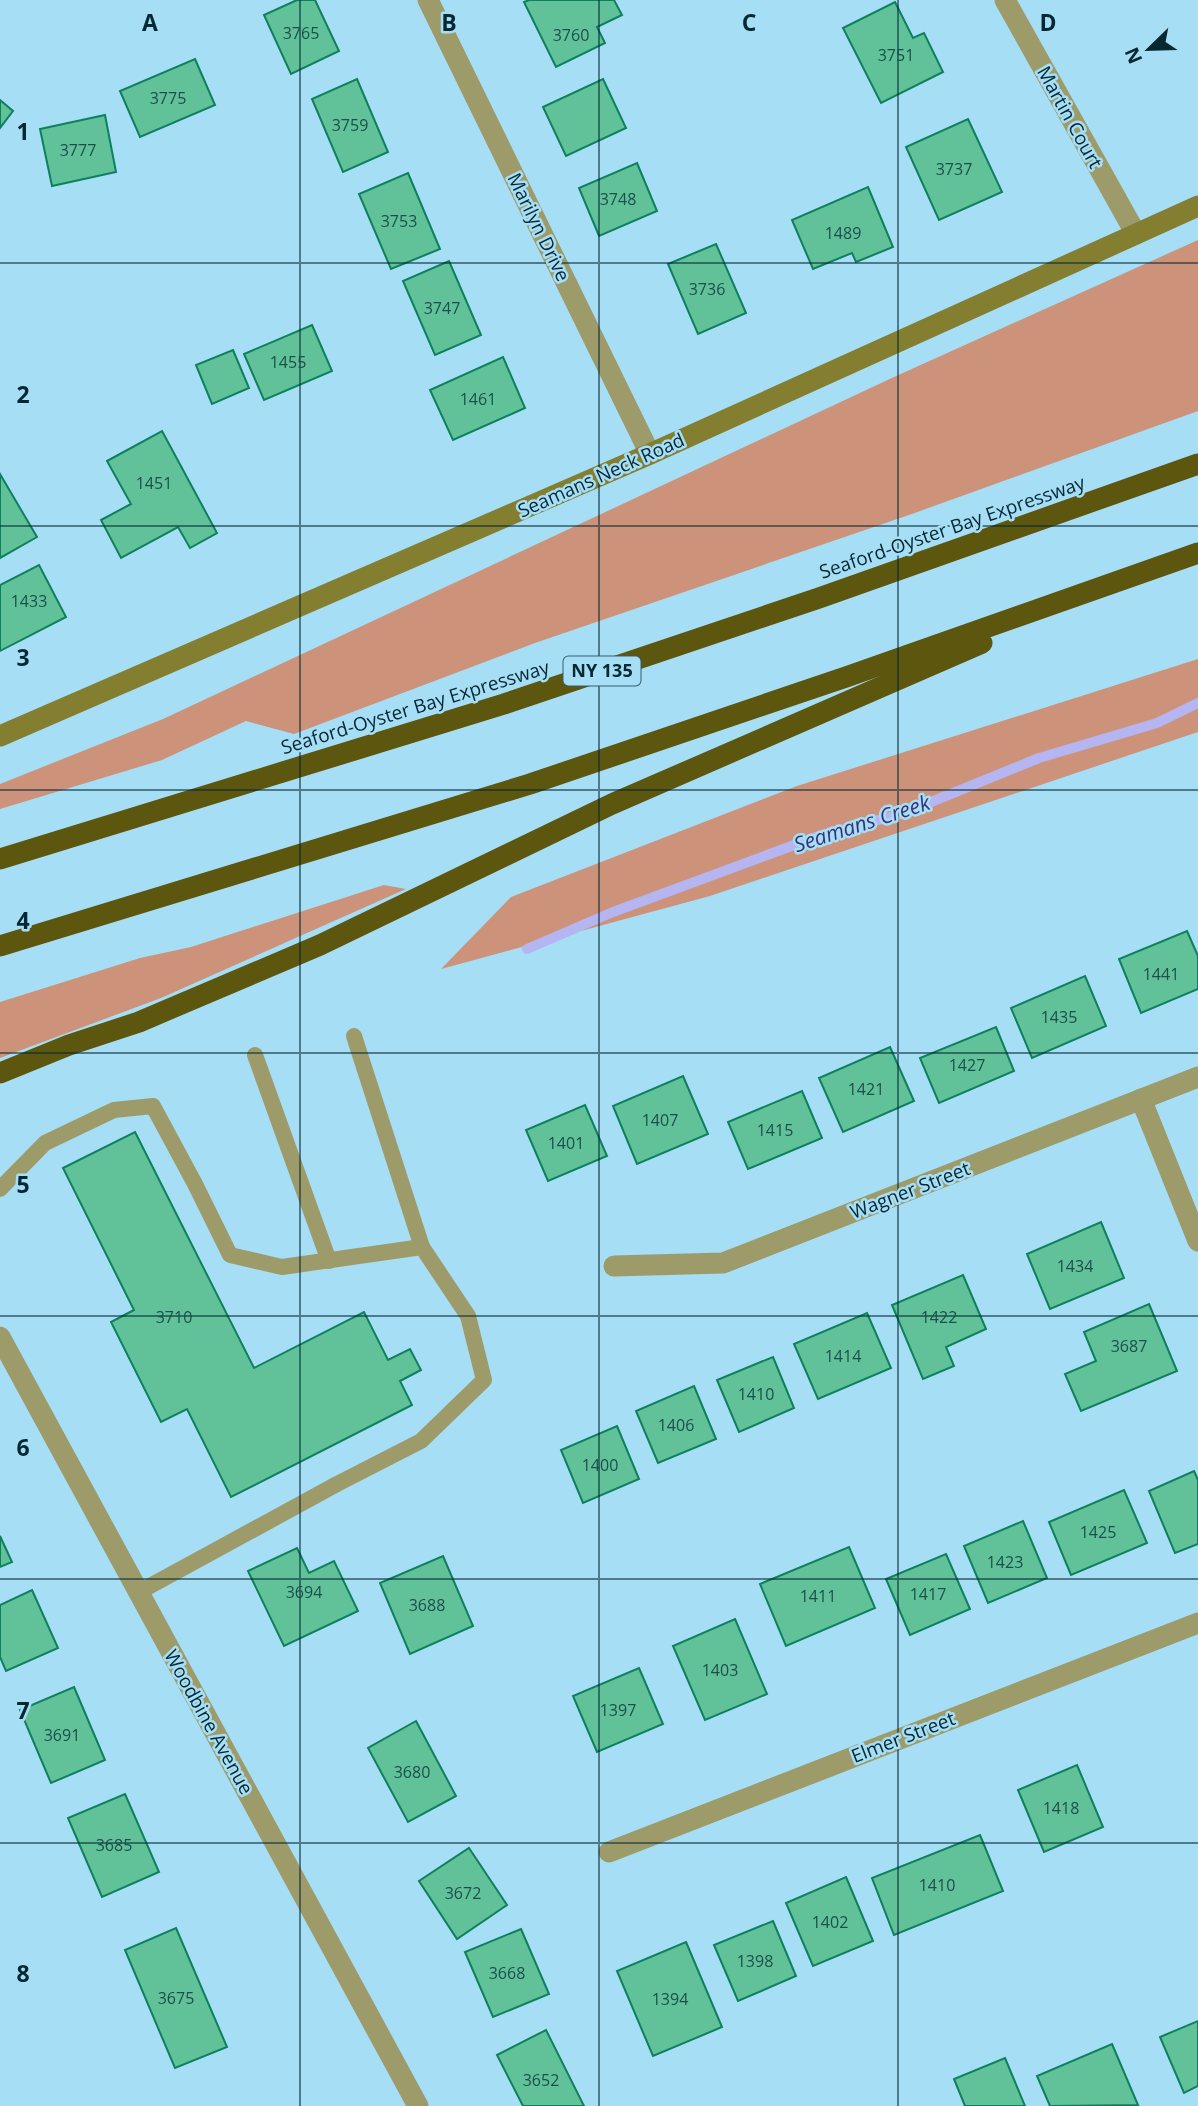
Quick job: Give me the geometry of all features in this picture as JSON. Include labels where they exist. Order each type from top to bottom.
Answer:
[{"type":"highway","name":"Seaford-Oyster Bay Expressway","points":[[0,859],[504,704],[819,598],[1198,464]]},
{"type":"highway","points":[[0,946],[530,784],[846,677],[1198,553]]},
{"type":"highway","points":[[0,1073],[139,1021],[320,945],[612,804],[1144,572]]},
{"type":"street","name":"Marilyn Drive","points":[[428,0],[650,454]]},
{"type":"street","name":"Martin Court","points":[[1005,0],[1136,233]]},
{"type":"street","name":"Seamans Neck Road","points":[[0,736],[650,454],[1198,206]]},
{"type":"street","name":"Wagner Street","points":[[614,1266],[723,1263],[1198,1077]]},
{"type":"street","points":[[1141,1099],[1198,1241]]},
{"type":"street","name":"Woodbine Avenue","points":[[0,1337],[418,2106]]},
{"type":"street","name":"Elmer Street","points":[[609,1852],[1198,1623]]},
{"type":"lane","points":[[139,1592],[421,1441],[484,1380],[468,1317],[422,1247],[354,1036]]},
{"type":"lane","points":[[256,1055],[329,1261]]},
{"type":"lane","points":[[0,1189],[45,1143],[114,1110],[153,1106],[230,1255],[282,1267],[422,1247]]},
{"type":"shaded area","points":[[1198,240],[1198,411],[909,515],[535,643],[294,734],[246,721],[162,760],[0,809],[0,784],[163,719],[894,377]]},
{"type":"shaded area","points":[[1198,659],[1198,732],[710,896],[441,969],[511,897],[797,786]]},
{"type":"shaded area","points":[[384,885],[406,889],[161,998],[0,1058],[0,1002],[140,958],[191,947]]},
{"type":"building","points":[[297,0],[315,0],[339,51],[291,74],[264,15]]},
{"type":"building","points":[[614,0],[622,15],[597,27],[605,43],[556,67],[524,2]]},
{"type":"building","points":[[895,2],[913,38],[924,33],[943,72],[881,103],[843,28]]},
{"type":"building","points":[[195,59],[215,105],[140,137],[120,91]]},
{"type":"building","points":[[357,79],[388,152],[343,172],[312,99]]},
{"type":"building","points":[[603,79],[626,128],[566,156],[543,107]]},
{"type":"building","points":[[0,100],[13,111],[0,128]]},
{"type":"building","points":[[105,115],[116,172],[52,186],[40,129]]},
{"type":"building","points":[[968,119],[1002,192],[939,220],[906,147]]},
{"type":"building","points":[[637,163],[657,211],[599,236],[579,188]]},
{"type":"building","points":[[408,173],[440,249],[391,269],[359,194]]},
{"type":"building","points":[[868,187],[893,247],[856,262],[852,253],[813,269],[792,220]]},
{"type":"building","points":[[716,244],[746,313],[698,334],[668,264]]},
{"type":"building","points":[[449,261],[481,335],[435,355],[403,281]]},
{"type":"building","points":[[312,325],[332,371],[264,400],[244,354]]},
{"type":"building","points":[[233,350],[249,388],[212,404],[196,365]]},
{"type":"building","points":[[503,357],[525,408],[453,440],[430,390]]},
{"type":"building","points":[[162,431],[217,533],[190,548],[178,527],[121,558],[101,520],[131,504],[107,461]]},
{"type":"building","points":[[0,474],[37,537],[0,558]]},
{"type":"building","points":[[39,565],[66,617],[0,651],[0,585]]},
{"type":"building","points":[[1187,931],[1198,956],[1198,989],[1141,1013],[1119,959]]},
{"type":"building","points":[[1085,976],[1106,1026],[1032,1058],[1011,1008]]},
{"type":"building","points":[[996,1027],[1014,1071],[939,1103],[920,1058]]},
{"type":"building","points":[[890,1047],[914,1101],[843,1132],[819,1078]]},
{"type":"building","points":[[683,1076],[708,1134],[637,1164],[613,1106]]},
{"type":"building","points":[[802,1091],[822,1138],[748,1169],[728,1122]]},
{"type":"building","points":[[585,1105],[607,1156],[548,1181],[526,1130]]},
{"type":"building","points":[[135,1132],[254,1368],[364,1312],[388,1360],[410,1349],[421,1370],[400,1381],[412,1405],[231,1497],[187,1409],[161,1422],[111,1322],[134,1310],[63,1168]]},
{"type":"building","points":[[1101,1222],[1124,1278],[1050,1309],[1027,1254]]},
{"type":"building","points":[[963,1275],[986,1329],[946,1347],[954,1366],[923,1379],[892,1305]]},
{"type":"building","points":[[1149,1304],[1177,1371],[1081,1411],[1065,1374],[1096,1361],[1084,1332]]},
{"type":"building","points":[[867,1313],[891,1368],[818,1399],[794,1344]]},
{"type":"building","points":[[773,1357],[794,1408],[739,1432],[717,1380]]},
{"type":"building","points":[[694,1386],[716,1439],[658,1463],[636,1411]]},
{"type":"building","points":[[617,1426],[639,1479],[583,1503],[561,1450]]},
{"type":"building","points":[[1194,1471],[1198,1480],[1198,1544],[1175,1553],[1149,1491]]},
{"type":"building","points":[[1124,1490],[1147,1543],[1071,1575],[1049,1522]]},
{"type":"building","points":[[1023,1521],[1047,1578],[988,1603],[964,1546]]},
{"type":"building","points":[[0,1536],[12,1562],[0,1567]]},
{"type":"building","points":[[849,1547],[875,1608],[786,1646],[760,1584]]},
{"type":"building","points":[[297,1548],[309,1573],[334,1561],[358,1611],[284,1646],[248,1571]]},
{"type":"building","points":[[946,1554],[970,1609],[910,1635],[886,1579]]},
{"type":"building","points":[[443,1556],[473,1626],[410,1654],[380,1583]]},
{"type":"building","points":[[32,1590],[58,1648],[6,1671],[0,1657],[0,1605]]},
{"type":"building","points":[[735,1619],[767,1694],[705,1720],[673,1646]]},
{"type":"building","points":[[639,1668],[663,1724],[597,1752],[573,1696]]},
{"type":"building","points":[[74,1687],[105,1760],[51,1783],[20,1710]]},
{"type":"building","points":[[416,1721],[456,1796],[408,1822],[368,1748]]},
{"type":"building","points":[[1077,1765],[1103,1827],[1044,1852],[1018,1790]]},
{"type":"building","points":[[125,1794],[159,1872],[102,1897],[68,1818]]},
{"type":"building","points":[[980,1835],[1003,1891],[894,1935],[872,1878]]},
{"type":"building","points":[[469,1848],[507,1905],[457,1939],[419,1881]]},
{"type":"building","points":[[846,1877],[873,1941],[813,1966],[786,1903]]},
{"type":"building","points":[[773,1921],[796,1976],[738,2001],[714,1945]]},
{"type":"building","points":[[176,1928],[227,2047],[175,2068],[125,1950]]},
{"type":"building","points":[[521,1929],[549,1994],[493,2017],[465,1952]]},
{"type":"building","points":[[686,1942],[722,2027],[653,2056],[617,1971]]},
{"type":"building","points":[[1198,2021],[1198,2086],[1184,2093],[1160,2037]]},
{"type":"building","points":[[546,2030],[584,2106],[523,2106],[497,2055]]},
{"type":"building","points":[[1112,2044],[1138,2105],[1050,2106],[1037,2076]]},
{"type":"building","points":[[1005,2058],[1025,2106],[965,2106],[954,2079]]},
{"type":"waterway","name":"Seamans Creek","points":[[527,949],[613,912],[816,837],[904,813],[1039,758],[1157,723],[1198,703]]}]
